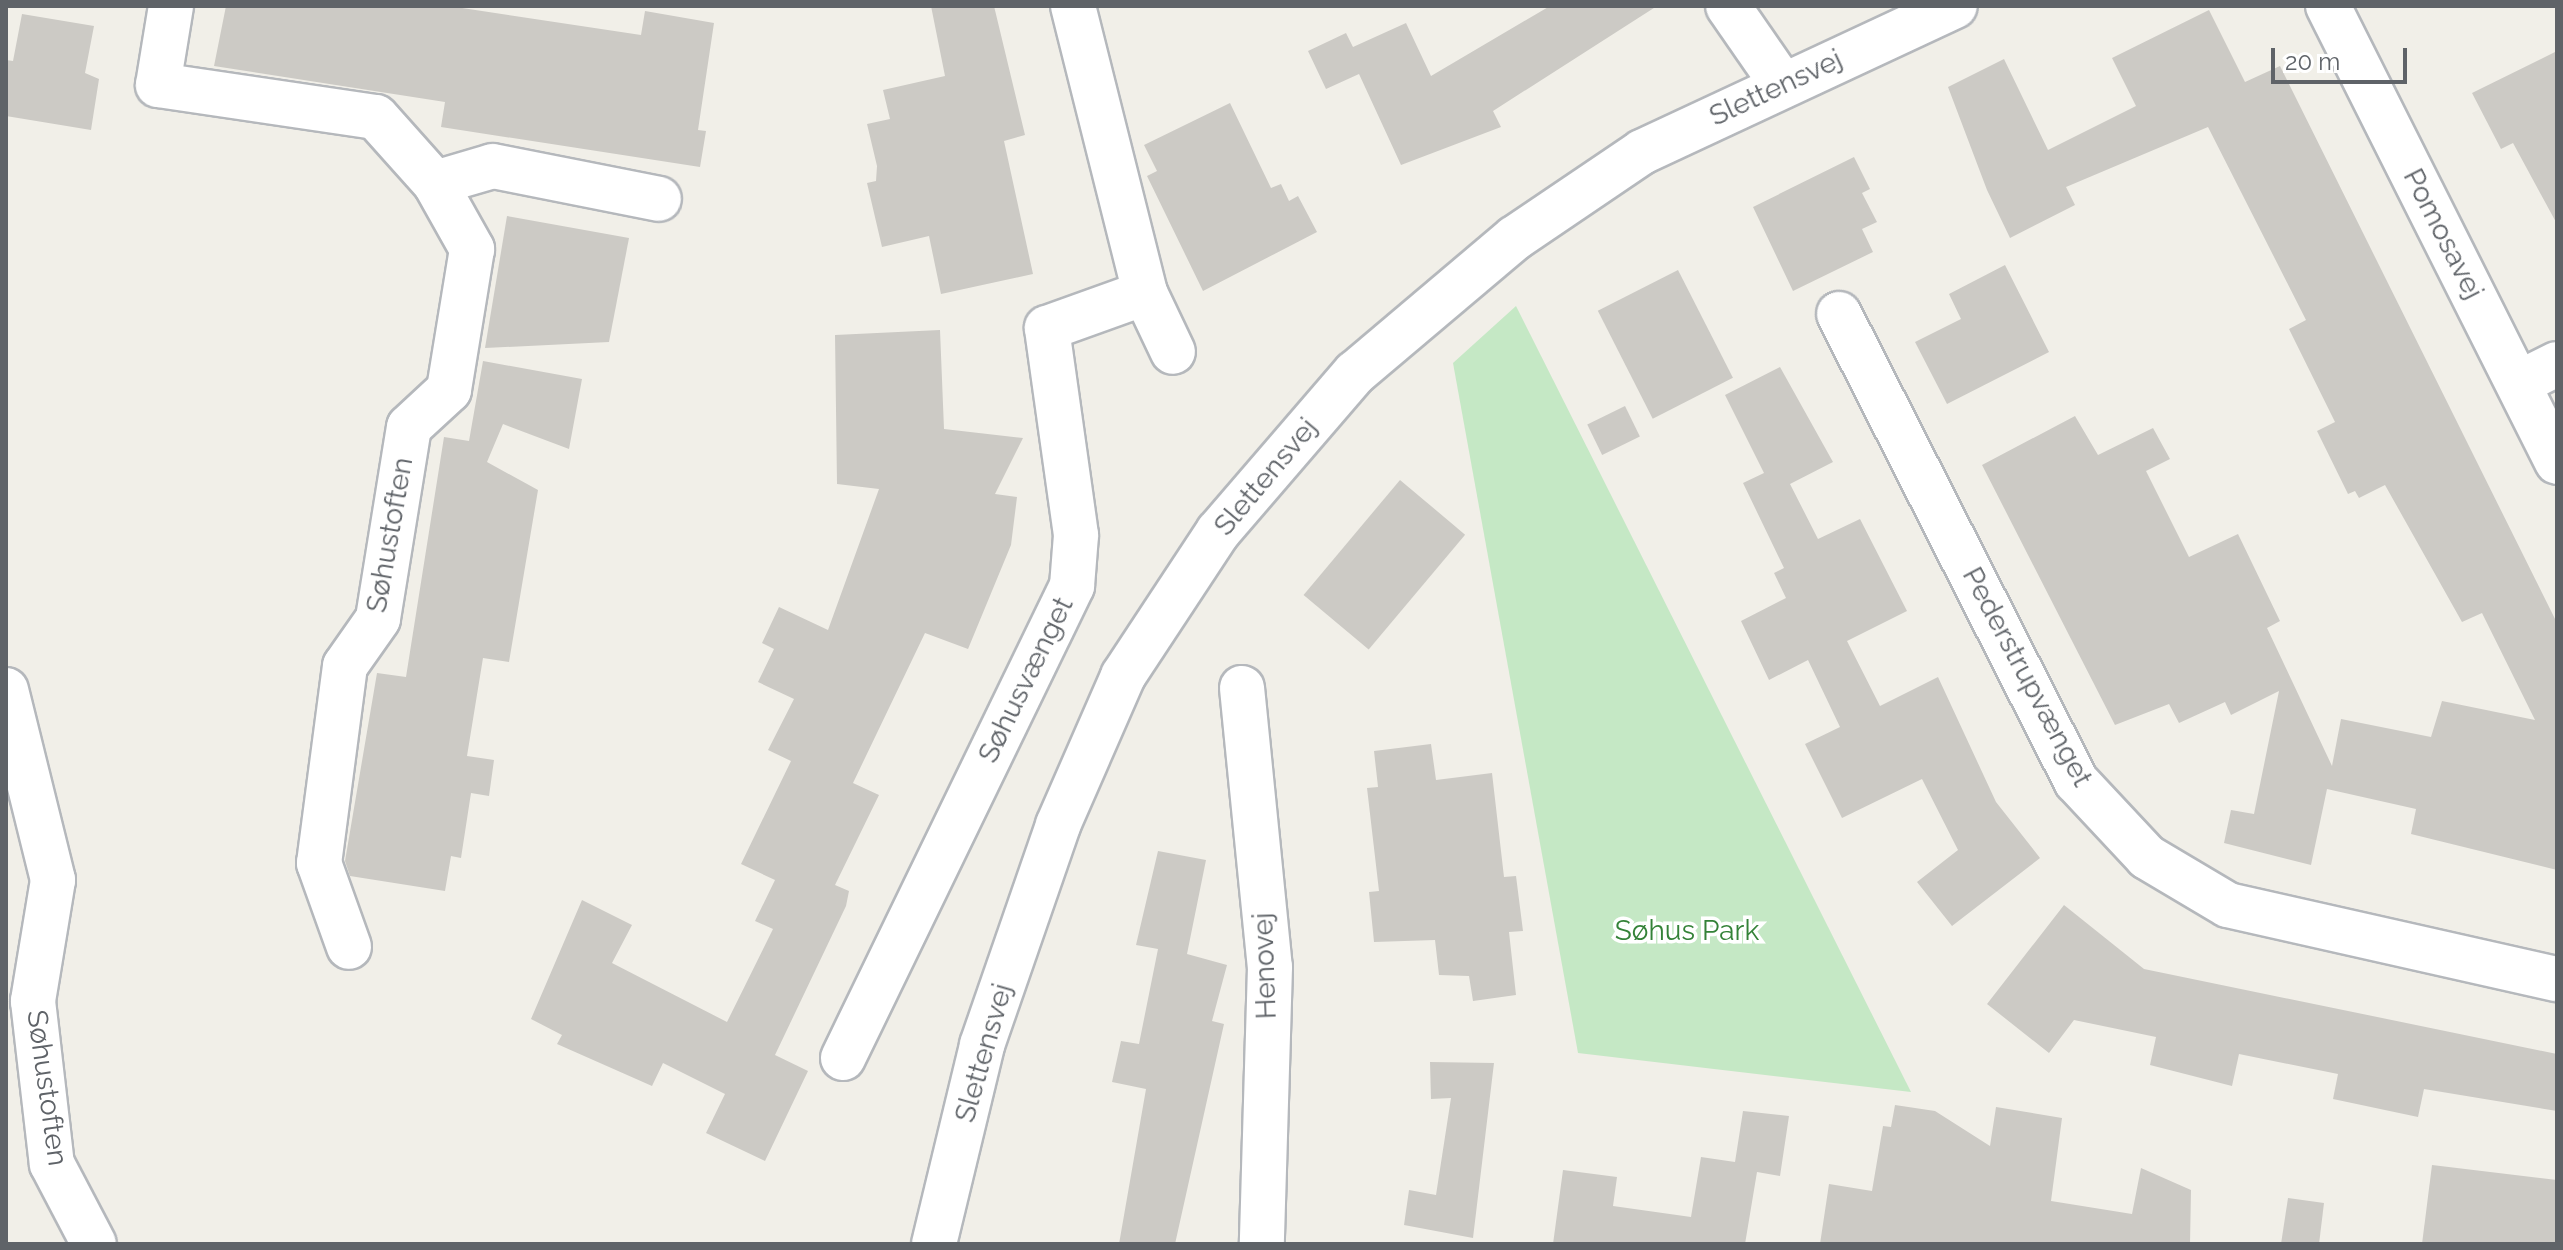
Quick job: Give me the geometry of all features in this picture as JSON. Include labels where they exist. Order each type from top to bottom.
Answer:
[{"type":"street","name":"Søhustoften","points":[[171,6],[158,85],[376,117],[435,183],[472,249],[449,390],[409,427],[378,619],[345,666],[319,863],[349,947]]},
{"type":"street","points":[[1073,6],[1145,293],[1173,352]]},
{"type":"street","points":[[1728,6],[1782,84]]},
{"type":"street","name":"Slettensvej","points":[[934,1244],[982,1045],[1058,825],[1123,676],[1218,532],[1355,373],[1515,238],[1642,152],[1782,84],[1955,6]]},
{"type":"street","name":"Pomosavej","points":[[2328,6],[2538,374],[2557,462]]},
{"type":"street","points":[[435,183],[493,166],[659,199]]},
{"type":"street","name":"Søhusvænget","points":[[843,1058],[1072,586],[1076,535],[1047,328],[1145,293]]},
{"type":"street","name":"Pederstrupvænget","points":[[1839,314],[2076,781],[2147,857],[2228,905],[2557,979]]},
{"type":"street","name":"Henovej","points":[[1242,688],[1270,967],[1268,1242]]},
{"type":"street","name":"Søhustoften","points":[[6,690],[53,880],[33,1001],[52,1164],[94,1244]]},
{"type":"green space","name":"Søhus Park","points":[[1516,306],[1911,1092],[1578,1053],[1453,363]]},
{"type":"building","points":[[226,6],[449,6],[641,35],[645,11],[714,23],[698,130],[706,131],[700,167],[441,127],[445,102],[214,66]]},
{"type":"building","points":[[931,6],[994,6],[1025,135],[1004,141],[1033,274],[941,294],[929,236],[882,247],[867,183],[876,181],[877,166],[867,124],[890,119],[883,90],[945,76]]},
{"type":"building","points":[[1550,6],[1657,6],[1493,111],[1501,127],[1401,165],[1359,74],[1326,89],[1308,51],[1346,33],[1353,47],[1406,23],[1431,76]]},
{"type":"building","points":[[2209,10],[2245,82],[2280,66],[2557,623],[2557,870],[2411,834],[2416,809],[2327,789],[2311,865],[2224,843],[2231,810],[2254,814],[2279,691],[2231,715],[2225,702],[2179,723],[2169,704],[2115,725],[1982,465],[2075,416],[2098,455],[2153,428],[2170,459],[2146,471],[2189,557],[2238,534],[2280,621],[2267,628],[2332,766],[2341,719],[2431,737],[2442,701],[2535,720],[2482,613],[2462,622],[2385,485],[2359,498],[2355,491],[2348,494],[2317,431],[2335,422],[2289,329],[2306,320],[2208,127],[2066,187],[2075,205],[2010,238],[1987,190],[1948,87],[2004,59],[2048,150],[2136,106],[2112,58]]},
{"type":"building","points":[[22,14],[94,26],[85,73],[99,79],[91,130],[6,116],[6,60],[13,61]]},
{"type":"building","points":[[2557,51],[2557,224],[2513,143],[2501,149],[2472,93]]},
{"type":"building","points":[[1230,103],[1271,188],[1281,184],[1289,201],[1298,196],[1317,232],[1203,291],[1147,176],[1157,171],[1144,145]]},
{"type":"building","points":[[1854,157],[1870,189],[1862,193],[1877,222],[1862,229],[1873,252],[1793,291],[1753,207]]},
{"type":"building","points":[[507,216],[629,238],[609,342],[485,348]]},
{"type":"building","points":[[2005,265],[2049,352],[1947,404],[1915,342],[1961,319],[1949,294]]},
{"type":"building","points":[[1678,270],[1733,378],[1653,419],[1598,311]]},
{"type":"building","points":[[940,330],[944,429],[1023,438],[995,494],[1017,497],[1011,545],[968,649],[925,633],[853,783],[879,795],[835,885],[849,891],[846,906],[775,1055],[808,1071],[765,1161],[706,1133],[725,1094],[663,1063],[652,1086],[557,1044],[562,1035],[531,1019],[582,900],[632,925],[612,963],[727,1022],[773,929],[755,921],[775,880],[741,864],[791,761],[768,750],[794,699],[758,682],[774,649],[762,643],[779,607],[828,630],[879,489],[837,484],[835,335]]},
{"type":"building","points":[[483,361],[582,379],[569,449],[503,424],[487,462],[538,490],[509,662],[483,658],[467,756],[494,760],[489,796],[471,793],[461,858],[451,856],[445,891],[350,876],[345,861],[377,673],[406,677],[444,437],[469,441]]},
{"type":"building","points":[[1780,367],[1833,462],[1790,484],[1818,539],[1860,519],[1907,611],[1847,641],[1880,706],[1938,677],[1996,802],[2040,858],[1952,926],[1917,882],[1958,850],[1922,779],[1842,818],[1805,744],[1840,727],[1808,660],[1769,680],[1741,621],[1786,598],[1774,573],[1784,568],[1743,483],[1764,473],[1725,395]]},
{"type":"building","points":[[1625,406],[1640,437],[1602,455],[1587,424]]},
{"type":"building","points":[[1400,480],[1465,535],[1369,650],[1304,595]]},
{"type":"building","points":[[1431,744],[1436,780],[1492,773],[1504,877],[1516,876],[1523,931],[1509,932],[1516,995],[1473,1001],[1469,976],[1439,975],[1435,940],[1374,942],[1369,892],[1379,891],[1367,788],[1378,787],[1374,751]]},
{"type":"building","points":[[1158,851],[1206,860],[1187,954],[1227,965],[1212,1021],[1224,1024],[1175,1244],[1119,1244],[1146,1089],[1112,1082],[1121,1041],[1139,1044],[1158,949],[1136,945]]},
{"type":"building","points":[[2064,905],[2144,969],[2557,1054],[2557,1111],[2424,1089],[2418,1117],[2333,1099],[2338,1074],[2239,1054],[2232,1086],[2150,1065],[2156,1037],[2074,1020],[2049,1053],[1987,1004]]},
{"type":"building","points":[[1430,1062],[1494,1063],[1473,1238],[1404,1225],[1409,1190],[1436,1195],[1451,1098],[1431,1099]]},
{"type":"building","points":[[1895,1105],[1935,1111],[1990,1146],[1996,1107],[2062,1118],[2051,1201],[2132,1214],[2141,1168],[2191,1190],[2190,1244],[1820,1244],[1829,1184],[1872,1191],[1883,1126],[1891,1127]]},
{"type":"building","points":[[1743,1111],[1789,1116],[1780,1176],[1757,1172],[1745,1244],[1553,1244],[1563,1170],[1617,1177],[1613,1206],[1691,1217],[1701,1157],[1735,1162]]},
{"type":"building","points":[[2432,1165],[2557,1180],[2557,1244],[2422,1244]]},
{"type":"building","points":[[2288,1198],[2324,1203],[2319,1244],[2281,1244]]}]
